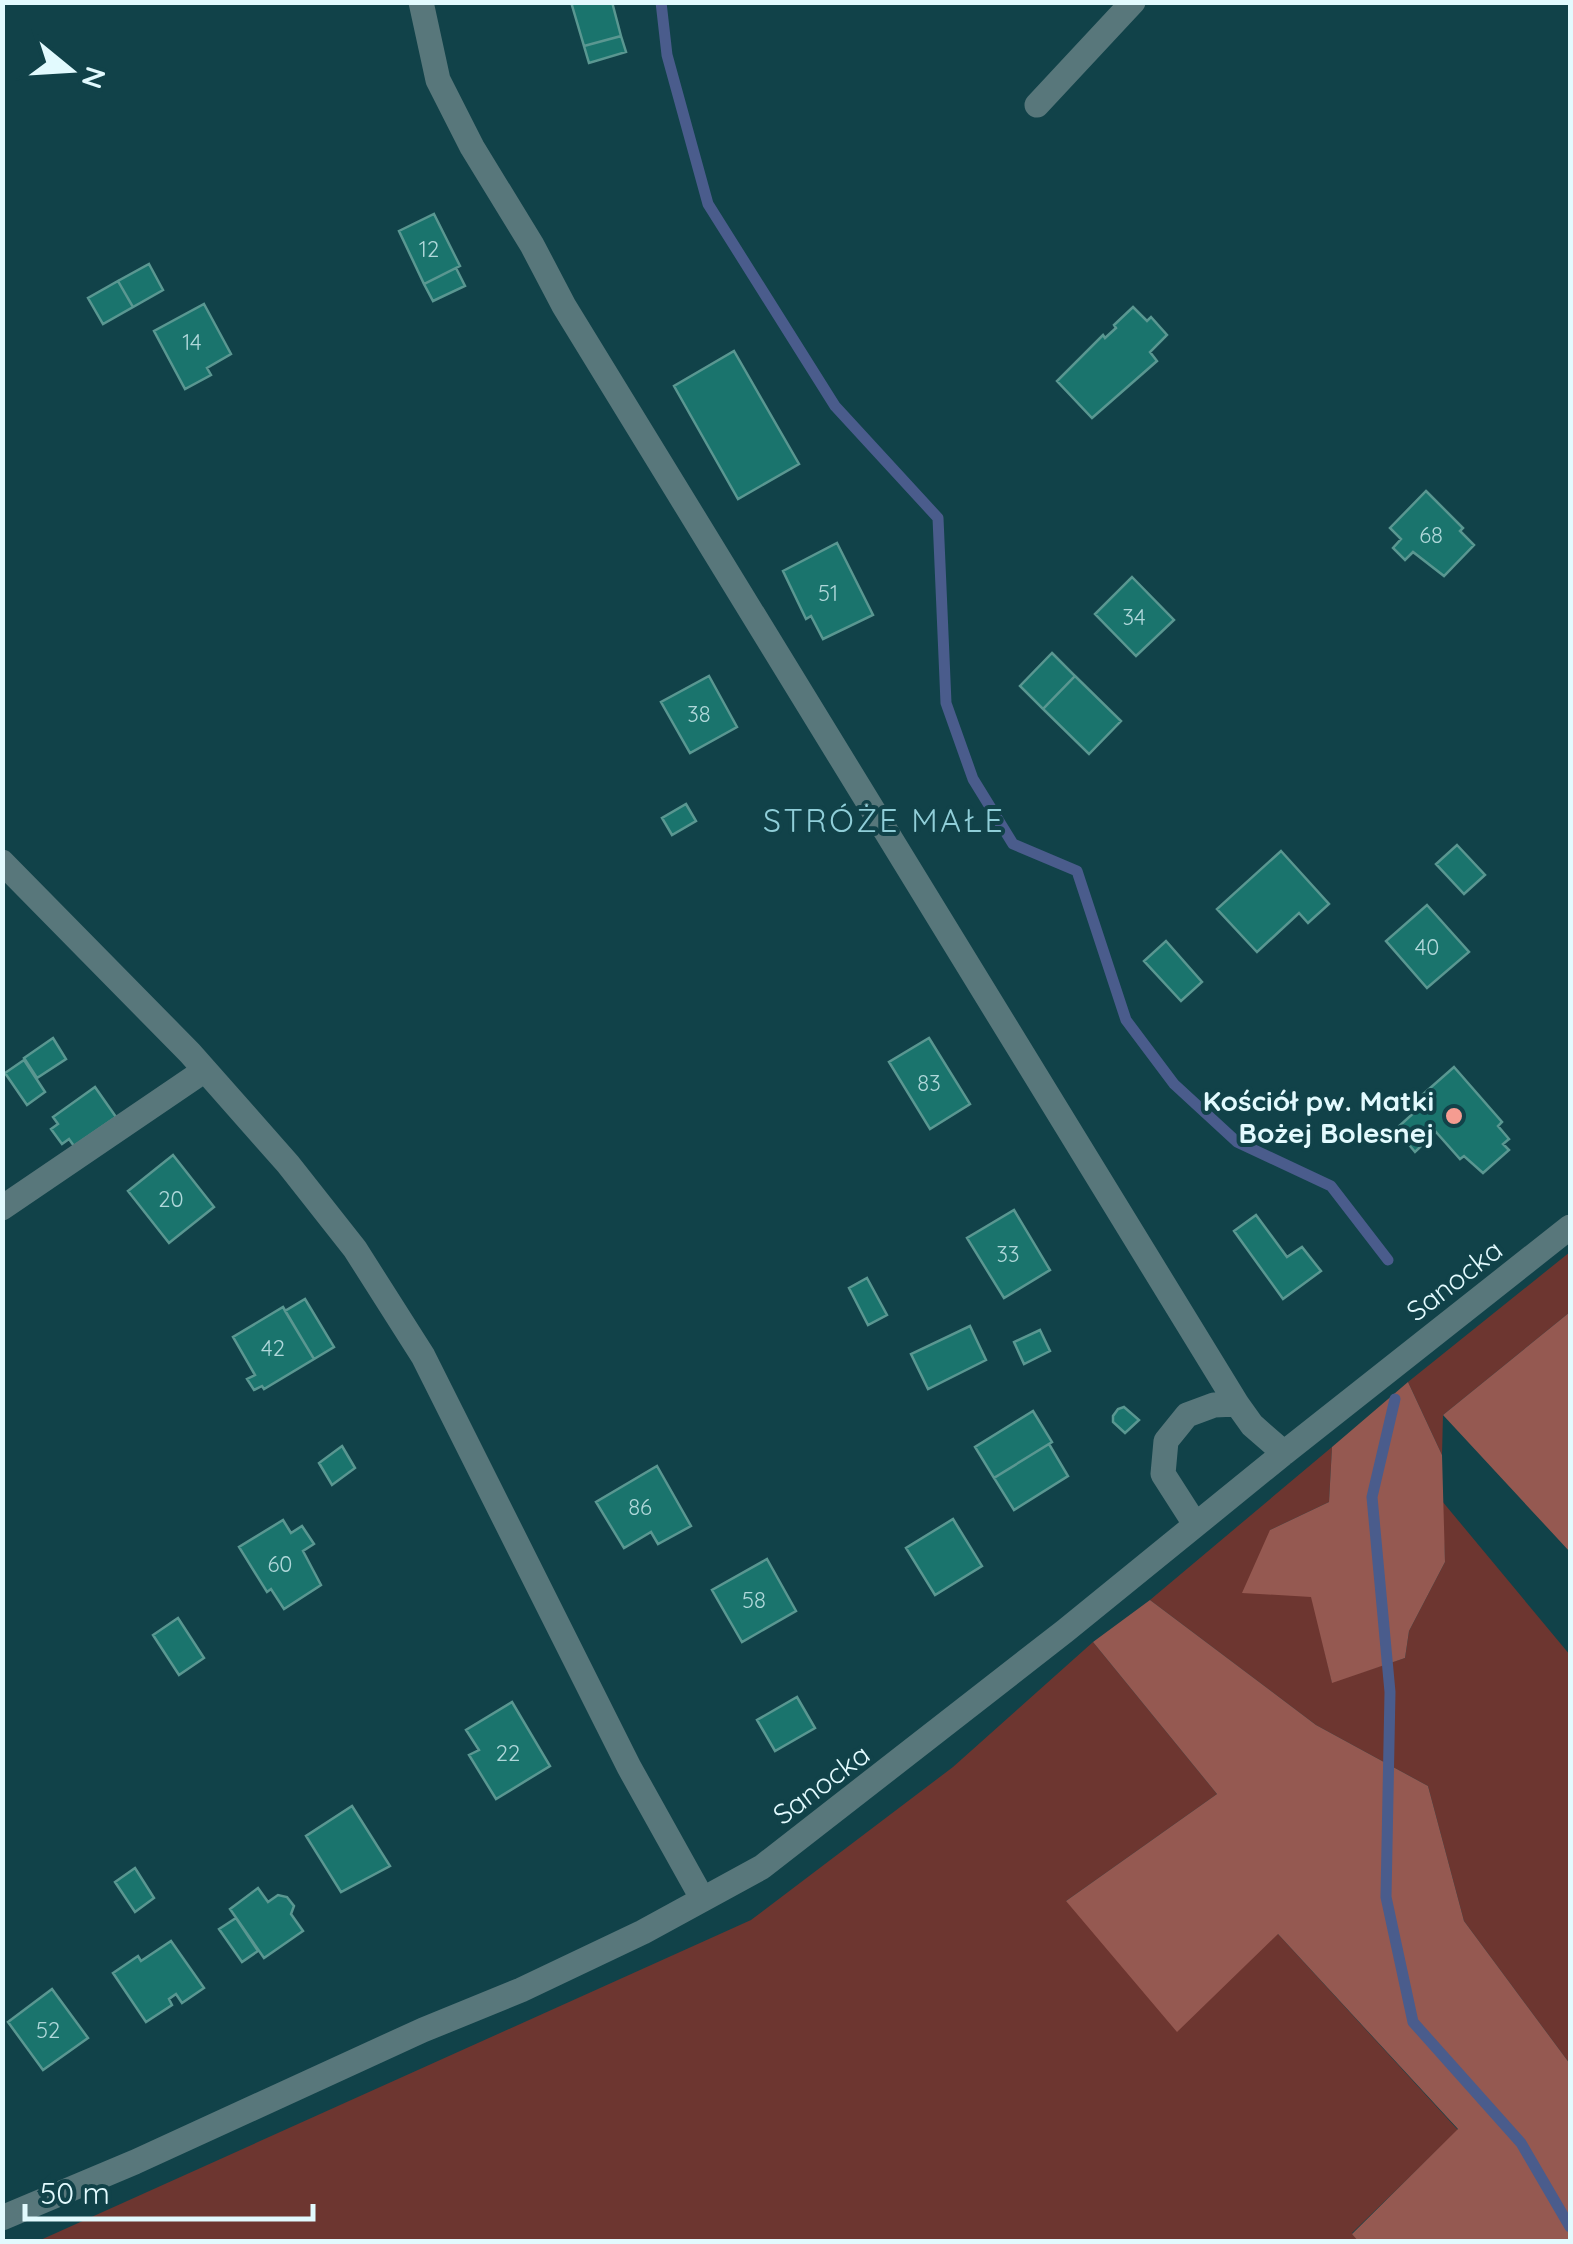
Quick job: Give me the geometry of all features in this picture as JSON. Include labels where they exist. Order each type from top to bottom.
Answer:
[{"type":"street","points":[[421,2],[438,80],[564,306],[1238,1404],[1252,1424],[1284,1453]]},
{"type":"street","points":[[1037,105],[1133,2]]},
{"type":"street","points":[[2,862],[205,1070],[288,1164],[355,1249],[423,1356],[629,1767],[702,1898]]},
{"type":"street","points":[[2,1208],[205,1070]]},
{"type":"street","name":"Sanocka","points":[[2,2218],[521,1990],[643,1932],[776,1856],[1066,1631],[1570,1227]]},
{"type":"street","points":[[1195,1524],[1163,1474],[1166,1441],[1187,1415],[1214,1405],[1238,1404]]},
{"type":"shaded area","points":[[1570,1252],[1570,1312],[1443,1415],[1442,1455],[1408,1382]]},
{"type":"shaded area","points":[[1570,1312],[1570,1552],[1443,1415]]},
{"type":"shaded area","points":[[1408,1382],[1442,1455],[1445,1562],[1409,1631],[1405,1658],[1332,1683],[1311,1597],[1242,1593],[1270,1530],[1329,1502],[1332,1447]]},
{"type":"shaded area","points":[[1332,1447],[1329,1502],[1270,1530],[1312,1597],[1332,1682],[1405,1658],[1409,1631],[1445,1562],[1442,1501],[1570,1655],[1570,2064],[1464,1921],[1428,1786],[1316,1725],[1150,1600]]},
{"type":"shaded area","points":[[1150,1600],[1316,1725],[1428,1786],[1464,1921],[1570,2064],[1570,2241],[1358,2241],[1352,2234],[1458,2129],[1278,1934],[1177,2032],[1066,1901],[1217,1794],[1093,1642]]},
{"type":"shaded area","points":[[1093,1642],[1217,1794],[1066,1901],[1278,1934],[1458,2130],[1352,2233],[1358,2241],[36,2242],[751,1920],[953,1767]]},
{"type":"building","points":[[571,2],[612,2],[621,36],[584,46]]},
{"type":"building","points":[[621,36],[626,52],[589,63],[584,46]]},
{"type":"building","points":[[434,214],[460,266],[424,284],[399,231]]},
{"type":"building","points":[[149,264],[163,290],[133,307],[118,281]]},
{"type":"building","points":[[456,268],[465,286],[433,301],[424,284]]},
{"type":"building","points":[[118,281],[133,307],[103,324],[88,298]]},
{"type":"building","points":[[204,304],[231,354],[207,368],[211,375],[185,389],[154,331]]},
{"type":"building","points":[[1133,307],[1147,321],[1151,317],[1167,335],[1150,352],[1157,361],[1092,418],[1057,381],[1103,335],[1105,338],[1116,328],[1114,325]]},
{"type":"building","points":[[734,351],[799,464],[738,499],[674,386]]},
{"type":"building","points":[[1426,491],[1463,528],[1460,531],[1474,545],[1444,576],[1413,552],[1405,560],[1393,548],[1401,539],[1390,528]]},
{"type":"building","points":[[837,543],[873,615],[823,639],[811,616],[806,619],[783,571]]},
{"type":"building","points":[[1132,577],[1174,620],[1136,656],[1095,614]]},
{"type":"building","points":[[1052,653],[1075,676],[1043,709],[1020,686]]},
{"type":"building","points":[[709,676],[737,727],[690,753],[661,702]]},
{"type":"building","points":[[1075,676],[1121,721],[1089,754],[1043,709]]},
{"type":"building","points":[[686,804],[696,821],[672,835],[662,818]]},
{"type":"building","points":[[1457,845],[1485,875],[1464,894],[1436,864]]},
{"type":"building","points":[[1281,851],[1329,904],[1308,923],[1299,913],[1257,952],[1217,909]]},
{"type":"building","points":[[1427,905],[1469,952],[1427,988],[1386,941]]},
{"type":"building","points":[[1166,941],[1202,982],[1181,1001],[1144,961]]},
{"type":"building","points":[[53,1038],[66,1059],[37,1078],[24,1058]]},
{"type":"building","points":[[929,1038],[970,1104],[930,1129],[889,1062]]},
{"type":"building","points":[[24,1060],[45,1092],[27,1105],[5,1073]]},
{"type":"building","name":"Kościół pw. Matki Bożej Bolesnej","points":[[1454,1067],[1502,1122],[1498,1126],[1509,1139],[1503,1144],[1509,1150],[1483,1173],[1464,1156],[1460,1159],[1436,1132],[1415,1152],[1396,1129],[1417,1110],[1412,1104]]},
{"type":"building","points":[[95,1087],[116,1117],[74,1146],[69,1139],[62,1144],[51,1129],[58,1124],[53,1117]]},
{"type":"building","points":[[173,1155],[214,1207],[169,1243],[128,1191]]},
{"type":"building","points":[[1014,1210],[1050,1270],[1004,1298],[967,1238]]},
{"type":"building","points":[[1256,1215],[1287,1257],[1302,1247],[1321,1271],[1283,1299],[1234,1231]]},
{"type":"building","points":[[867,1278],[887,1315],[868,1325],[849,1288]]},
{"type":"building","points":[[305,1299],[334,1347],[314,1359],[285,1311]]},
{"type":"building","points":[[283,1307],[314,1359],[264,1389],[262,1386],[254,1390],[247,1379],[255,1375],[233,1337]]},
{"type":"building","points":[[970,1326],[986,1360],[928,1389],[911,1354]]},
{"type":"building","points":[[1040,1330],[1050,1351],[1024,1364],[1014,1342]]},
{"type":"building","points":[[1124,1407],[1139,1420],[1125,1433],[1113,1422],[1118,1409]]},
{"type":"building","points":[[1033,1411],[1052,1442],[994,1478],[975,1447]]},
{"type":"building","points":[[1049,1444],[1068,1476],[1014,1510],[994,1478]]},
{"type":"building","points":[[342,1446],[355,1468],[332,1485],[319,1463]]},
{"type":"building","points":[[657,1466],[691,1526],[658,1544],[651,1532],[624,1548],[596,1502]]},
{"type":"building","points":[[953,1519],[982,1566],[935,1595],[906,1548]]},
{"type":"building","points":[[283,1520],[291,1533],[302,1526],[314,1544],[303,1551],[321,1585],[284,1609],[271,1589],[267,1592],[239,1547]]},
{"type":"building","points":[[767,1559],[796,1611],[742,1642],[712,1590]]},
{"type":"building","points":[[178,1618],[204,1658],[179,1675],[153,1635]]},
{"type":"building","points":[[797,1697],[815,1728],[775,1751],[757,1720]]},
{"type":"building","points":[[512,1702],[550,1766],[496,1799],[469,1755],[479,1750],[466,1730]]},
{"type":"building","points":[[352,1806],[390,1866],[341,1892],[306,1836]]},
{"type":"building","points":[[135,1868],[154,1898],[135,1912],[115,1882]]},
{"type":"building","points":[[258,1888],[268,1902],[278,1895],[287,1897],[294,1906],[291,1914],[303,1931],[264,1958],[230,1909]]},
{"type":"building","points":[[236,1918],[258,1951],[242,1962],[219,1929]]},
{"type":"building","points":[[171,1941],[204,1988],[182,2003],[176,1994],[169,1999],[172,2005],[146,2022],[113,1973],[138,1956],[141,1961]]},
{"type":"building","points":[[52,1989],[88,2038],[43,2070],[8,2022]]},
{"type":"waterway","points":[[661,2],[667,55],[708,204],[835,406],[938,518],[946,703],[973,779],[1013,844],[1077,871],[1126,1020],[1174,1084],[1237,1142],[1331,1186],[1388,1260]]},
{"type":"waterway","points":[[1395,1399],[1372,1497],[1390,1692],[1386,1897],[1413,2022],[1521,2143],[1570,2227]]},
{"type":"place","name":"Kościół pw. Matki Bożej Bolesnej","points":[[1454,1116]]},
{"type":"district","name":"STRÓŻE MAŁE","points":[[884,820]]}]
